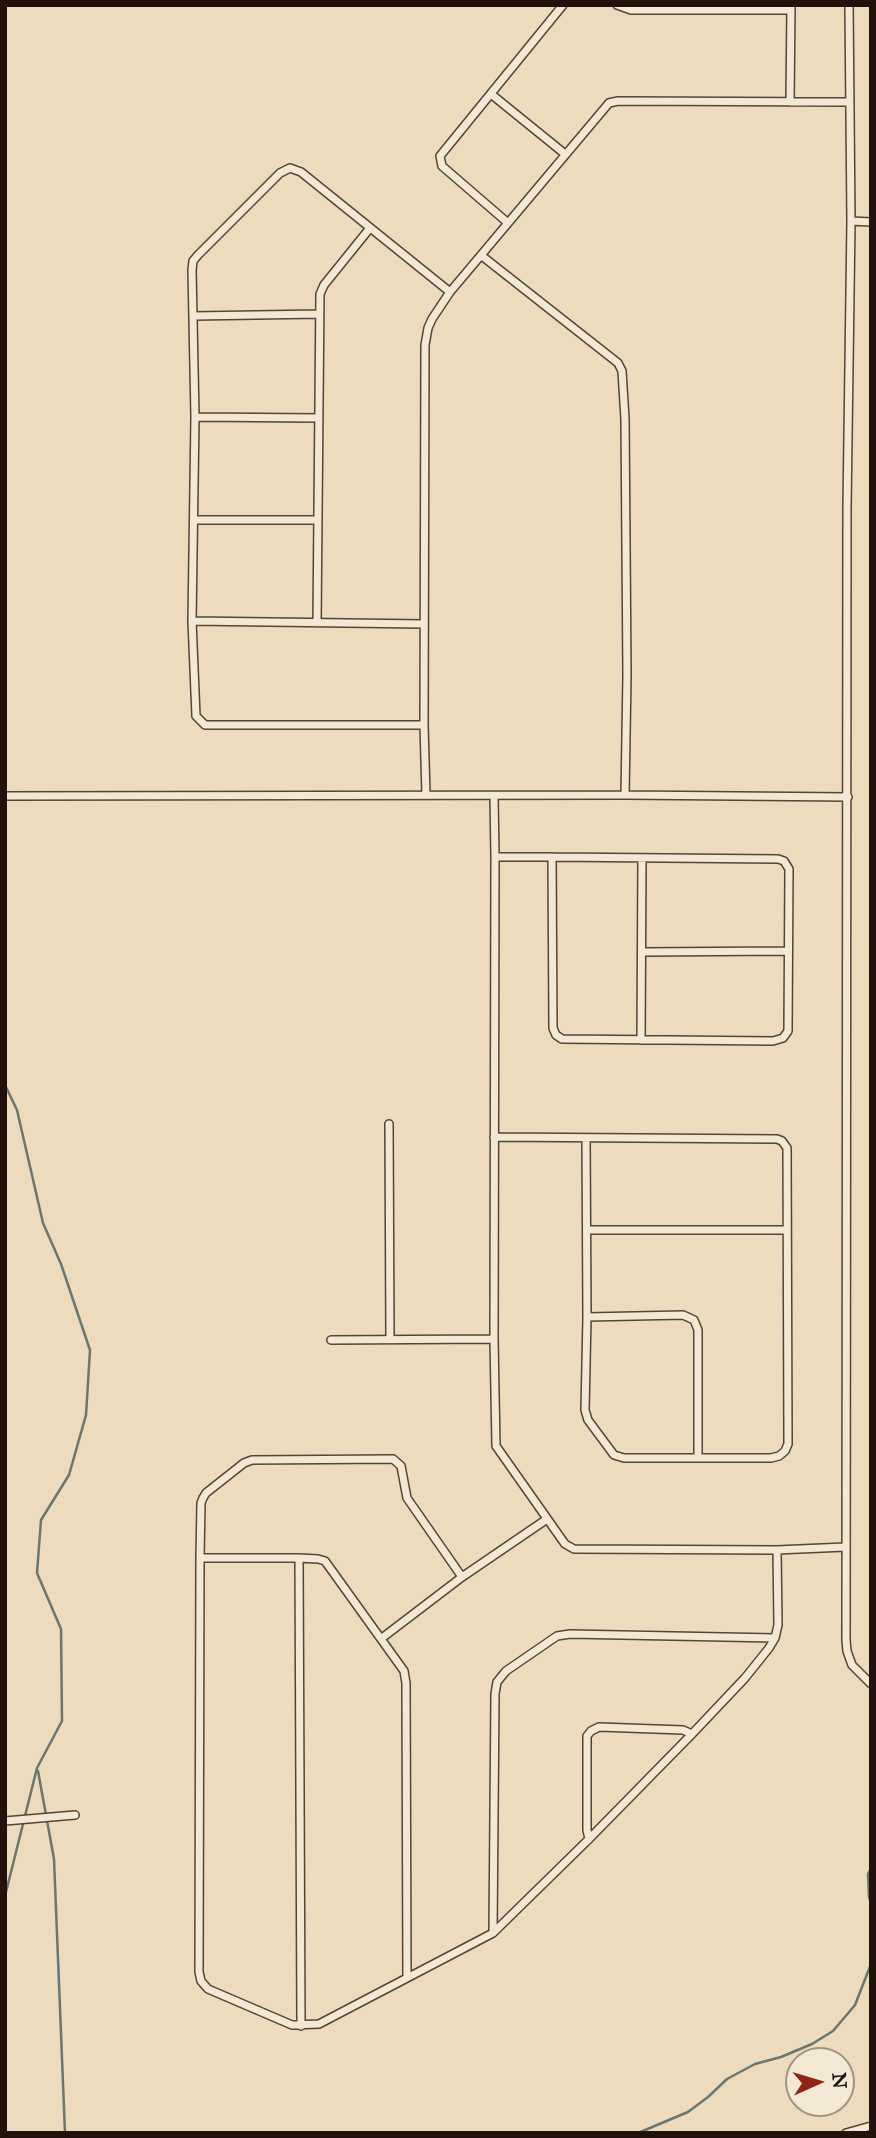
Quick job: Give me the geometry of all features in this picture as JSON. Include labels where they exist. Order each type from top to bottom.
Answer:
[{"type":"street","points":[[508,223],[442,166],[440,156],[563,5]]},
{"type":"street","points":[[617,5],[631,10],[791,8],[790,102]]},
{"type":"street","points":[[849,5],[851,221],[847,508],[845,1547],[847,1651],[852,1665],[871,1684]]},
{"type":"street","points":[[491,94],[565,154]]},
{"type":"street","points":[[426,795],[425,345],[432,319],[450,292],[609,103],[849,102]]},
{"type":"street","points":[[424,724],[205,725],[196,716],[192,621],[195,417],[192,270],[193,261],[285,169],[296,168],[450,292]]},
{"type":"street","points":[[851,221],[871,222]]},
{"type":"street","points":[[317,623],[320,294],[324,285],[370,228]]},
{"type":"street","points":[[482,256],[618,363],[622,371],[625,419],[627,675],[625,795]]},
{"type":"street","points":[[194,316],[319,314]]},
{"type":"street","points":[[195,417],[318,418]]},
{"type":"street","points":[[194,520],[317,520]]},
{"type":"street","points":[[192,621],[424,624]]},
{"type":"street","points":[[5,796],[848,797]]},
{"type":"street","points":[[494,796],[496,1446],[565,1544],[574,1549],[845,1547]]},
{"type":"street","points":[[495,857],[552,857],[778,859],[784,861],[789,869],[788,1031],[783,1038],[773,1041],[562,1039],[556,1035],[553,1028],[552,857]]},
{"type":"street","points":[[641,1040],[642,858]]},
{"type":"street","points":[[642,952],[788,951]]},
{"type":"street","points":[[389,1124],[390,1339]]},
{"type":"street","points":[[494,1137],[777,1139],[782,1141],[787,1148],[788,1444],[779,1456],[624,1458],[614,1455],[588,1420],[585,1410],[586,1138]]},
{"type":"street","points":[[587,1230],[787,1230]]},
{"type":"street","points":[[587,1317],[683,1315],[694,1320],[698,1330],[698,1458]]},
{"type":"street","points":[[331,1340],[494,1339]]},
{"type":"street","points":[[462,1577],[407,1498],[401,1466],[393,1459],[260,1459],[244,1463],[206,1493],[201,1503],[200,1558],[199,1976],[208,1989],[283,2022],[319,2024],[493,1933],[692,1734],[745,1678],[775,1638],[778,1625],[778,1549]]},
{"type":"street","points":[[382,1638],[462,1577],[547,1519]]},
{"type":"street","points":[[200,1558],[318,1559],[325,1562],[404,1671],[407,1683],[407,1977]]},
{"type":"street","points":[[299,1559],[301,2025]]},
{"type":"street","points":[[493,1933],[495,1694],[497,1682],[506,1671],[557,1636],[569,1634],[775,1638]]},
{"type":"street","points":[[589,1839],[587,1737],[591,1731],[599,1727],[683,1730],[692,1734]]},
{"type":"street","points":[[5,1821],[75,1815]]},
{"type":"street","points":[[846,2133],[871,2126]]},
{"type":"waterway","points":[[5,1085],[17,1110],[43,1223],[61,1264],[90,1350],[86,1415],[69,1475],[41,1520],[37,1573],[61,1629],[62,1721],[37,1768],[5,1896]]},
{"type":"waterway","points":[[38,1771],[54,1859],[65,2133]]},
{"type":"waterway","points":[[871,1869],[868,1874],[871,1903]]},
{"type":"waterway","points":[[638,2133],[688,2112],[727,2079],[755,2064],[812,2044],[833,2031],[855,2005],[871,1964]]}]
